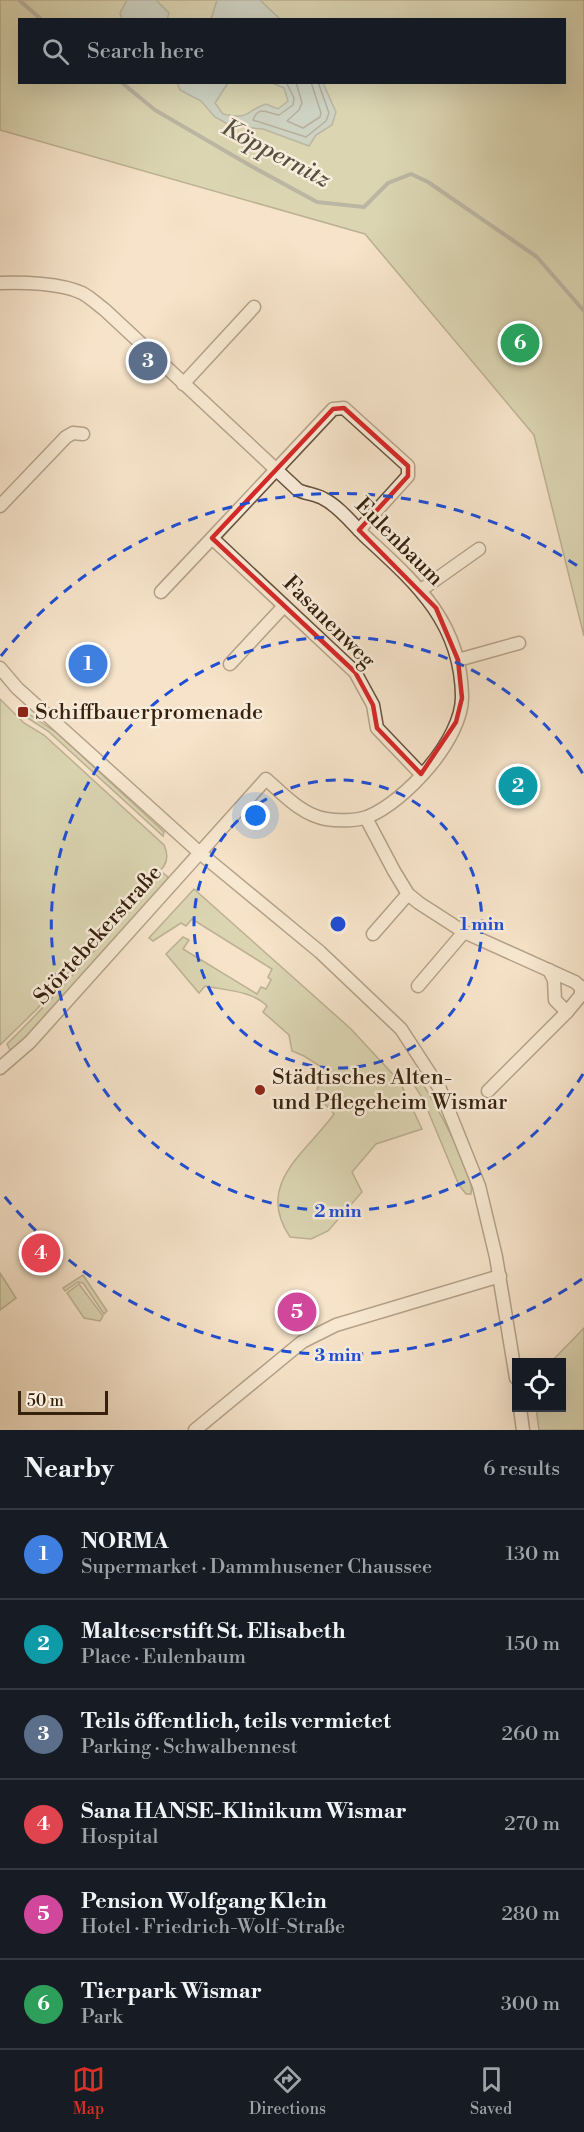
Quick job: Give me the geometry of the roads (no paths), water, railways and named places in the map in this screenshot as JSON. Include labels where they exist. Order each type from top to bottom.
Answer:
[{"type":"street","name":"Eulenbaum","points":[[0,283],[40,284],[81,293],[105,310],[276,471],[298,490],[326,500],[421,590],[436,608],[444,623],[458,660],[462,698],[456,722],[445,745],[421,774],[395,799],[366,818],[336,820],[315,816],[294,804],[267,779],[200,853]]},
{"type":"street","points":[[183,384],[254,307]]},
{"type":"street","points":[[160,592],[333,409],[344,408],[408,466],[408,476],[359,530]]},
{"type":"street","points":[[0,506],[66,437],[74,433],[83,434]]},
{"type":"street","name":"Fasanenweg","points":[[212,538],[355,672],[373,705],[378,728],[421,774]]},
{"type":"street","points":[[421,590],[479,549]]},
{"type":"street","points":[[230,664],[284,606]]},
{"type":"street","points":[[458,660],[519,643]]},
{"type":"street","points":[[0,668],[17,688],[200,853],[320,952],[401,1029],[440,1089],[479,1186],[500,1276],[513,1358]]},
{"type":"street","points":[[0,678],[17,688]]},
{"type":"street","points":[[366,818],[408,894],[418,903],[464,932],[575,982],[582,989],[579,999],[488,1091]]},
{"type":"street","name":"Störtebekerstraße","points":[[0,1068],[30,1042],[200,853]]},
{"type":"street","points":[[374,934],[408,894]]},
{"type":"street","points":[[418,986],[464,932]]},
{"type":"street","points":[[549,970],[554,980],[555,1000],[567,1012]]},
{"type":"street","points":[[195,1430],[302,1342],[336,1325],[500,1276]]},
{"type":"street","points":[[521,1412],[523,1430]]},
{"type":"water","points":[[127,0],[156,0],[169,13],[168,18],[122,18],[120,13]]},
{"type":"water","points":[[217,0],[260,0],[279,18],[211,18]]},
{"type":"water","points":[[177,84],[227,84],[215,103],[223,114],[243,116],[266,104],[278,109],[288,101],[284,88],[274,84],[323,84],[336,112],[332,125],[316,135],[309,146],[263,129],[231,126],[215,117],[201,101],[180,90]]},
{"type":"waterway","name":"Köppernitz","points":[[19,0],[40,18]]},
{"type":"waterway","name":"Köppernitz","points":[[123,84],[155,110],[317,202],[364,207],[388,183],[411,174],[428,182],[537,257],[584,311]]},
{"type":"place","name":"Tierpark Wismar","points":[[520,343]]},
{"type":"place","name":"Teils öffentlich, teils vermietet","points":[[148,361]]},
{"type":"place","name":"NORMA","points":[[88,664]]},
{"type":"place","name":"Schiffbauerpromenade","points":[[23,712]]},
{"type":"place","name":"Malteserstift St. Elisabeth","points":[[518,786]]},
{"type":"place","name":"Städtisches Alten- und Pflegeheim Wismar","points":[[260,1090]]},
{"type":"place","name":"Sana HANSE-Klinikum Wismar","points":[[41,1253]]},
{"type":"place","name":"Pension Wolfgang Klein","points":[[297,1312]]}]
